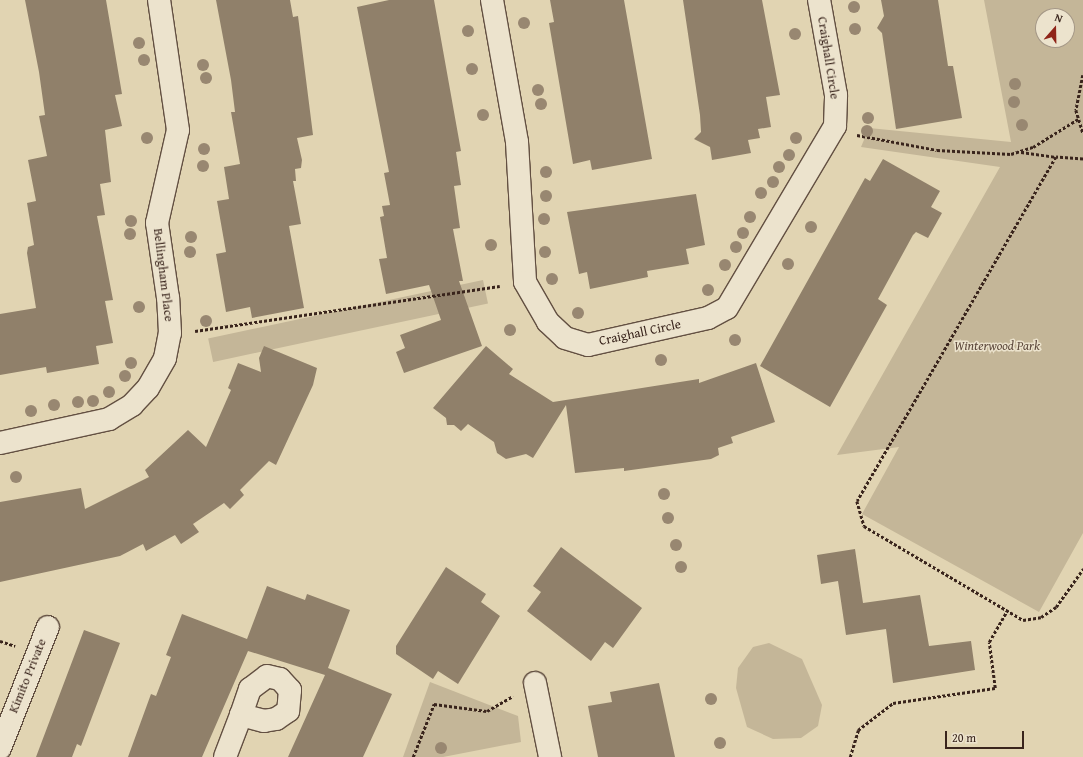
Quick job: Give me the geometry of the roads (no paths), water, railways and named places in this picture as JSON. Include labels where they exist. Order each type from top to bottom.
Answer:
[{"type":"street","name":"Bellingham Place","points":[[0,443],[75,429],[110,419],[132,405],[148,388],[165,358],[170,333],[157,223],[178,130],[159,0]]},
{"type":"street","name":"Craighall Circle","points":[[492,0],[517,142],[525,282],[548,322],[565,338],[588,345],[708,318],[727,308],[835,126],[836,95],[819,0]]},
{"type":"street","name":"Kimito Private","points":[[0,748],[48,628]]},
{"type":"street","points":[[535,683],[550,757]]},
{"type":"street","points":[[225,757],[241,715]]},
{"type":"park label","name":"Winterwood Park","points":[[997,346]]}]
